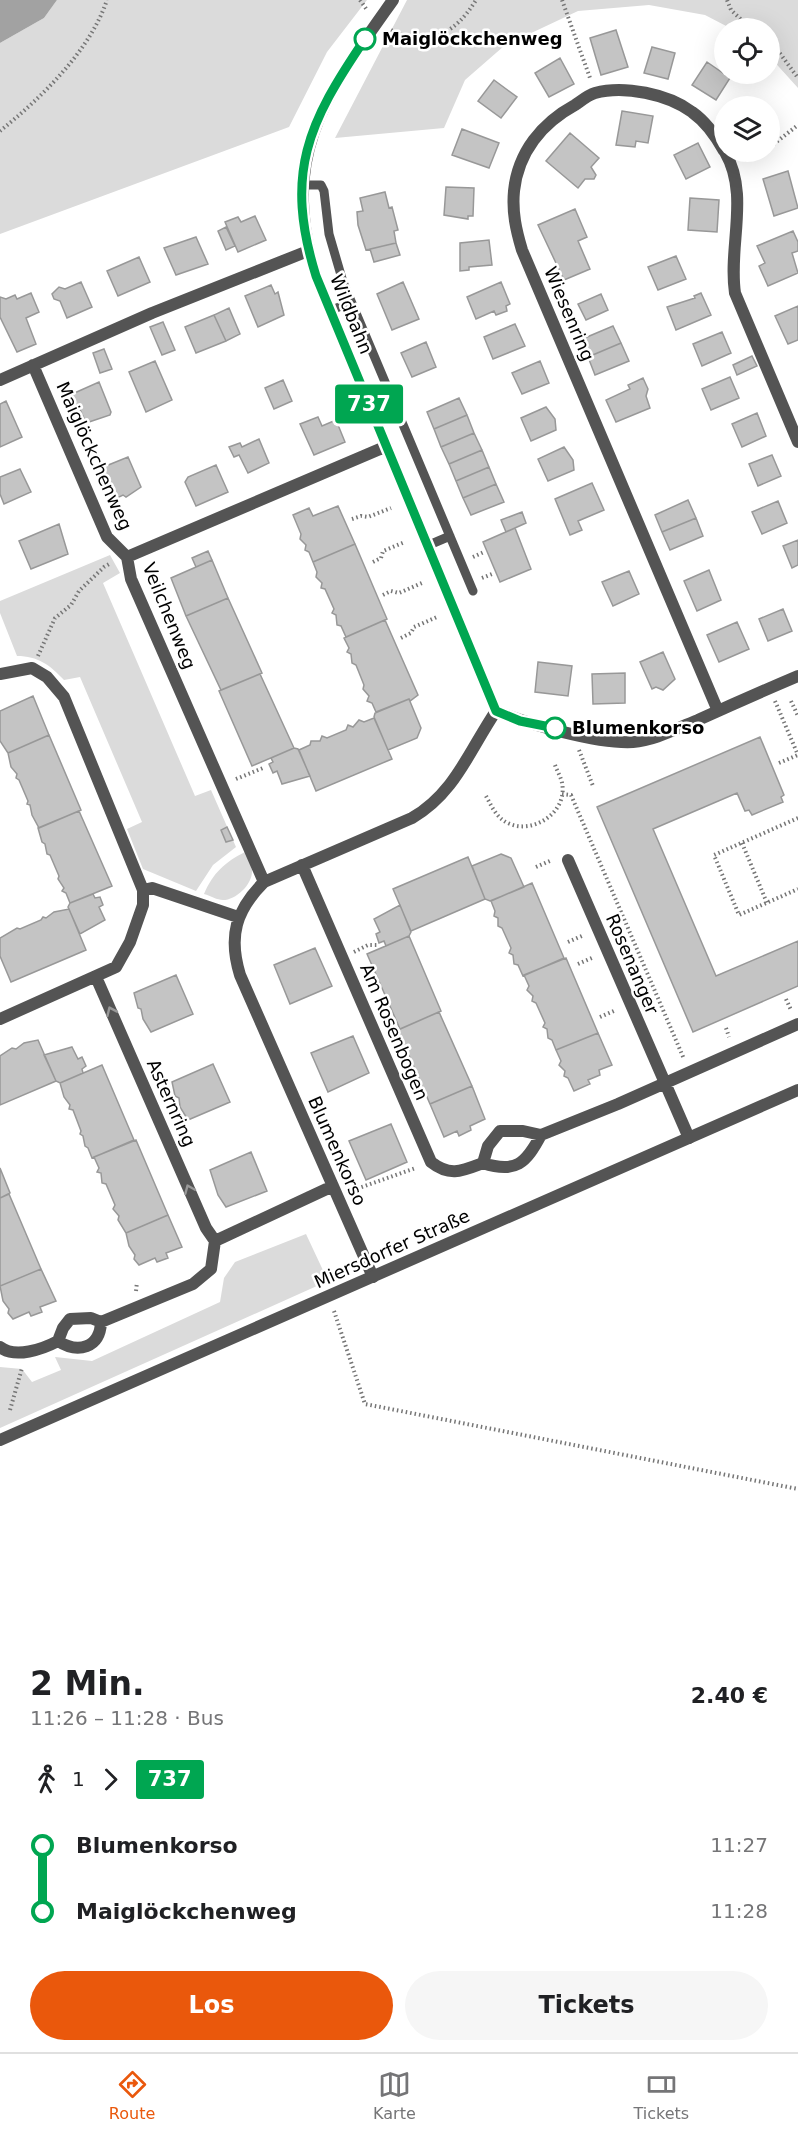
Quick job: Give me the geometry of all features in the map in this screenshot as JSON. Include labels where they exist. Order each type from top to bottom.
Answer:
[{"type":"street","name":"Wildbahn","points":[[393,0],[341,74],[320,112],[305,155],[302,185],[308,251],[330,311],[496,711]]},
{"type":"street","name":"Wiesenring","points":[[714,135],[693,112],[675,102],[626,91],[595,93],[556,116],[531,142],[518,172],[514,189],[514,221],[528,264],[718,711]]},
{"type":"street","name":"Wiesenring","points":[[731,162],[738,204],[731,271],[735,292],[798,442]]},
{"type":"street","points":[[0,380],[281,259],[308,251]]},
{"type":"street","name":"Maiglöckchenweg","points":[[33,365],[107,537],[127,557]]},
{"type":"street","name":"Veilchenweg","points":[[264,882],[131,579],[127,557],[387,446]]},
{"type":"street","points":[[0,674],[32,668],[47,677],[64,697],[143,890],[143,905],[130,942],[116,967],[0,1019]]},
{"type":"street","points":[[496,711],[520,721],[616,742],[634,742],[658,736],[798,676]]},
{"type":"street","name":"Blumenkorso","points":[[373,1277],[240,975],[234,956],[238,917],[246,900],[264,882],[412,818],[432,806],[450,786],[496,711]]},
{"type":"street","name":"Rosenanger","points":[[568,860],[689,1138]]},
{"type":"street","name":"Am Rosenbogen","points":[[303,865],[431,1162]]},
{"type":"street","points":[[143,890],[152,888],[238,917]]},
{"type":"street","name":"Asternring","points":[[96,977],[206,1228],[215,1241]]},
{"type":"street","points":[[483,1163],[488,1146],[500,1131],[523,1131],[541,1135],[798,1024]]},
{"type":"street","name":"Miersdorfer Straße","points":[[0,1440],[798,1090]]},
{"type":"street","points":[[431,1162],[442,1171],[461,1172],[483,1163],[501,1169],[516,1166],[530,1156],[541,1135]]},
{"type":"street","points":[[0,1347],[3,1350],[26,1352],[58,1341],[63,1328],[70,1319],[91,1318],[101,1322],[193,1284],[211,1269],[215,1241],[333,1186]]},
{"type":"street","points":[[58,1341],[67,1347],[83,1349],[94,1343],[100,1334],[101,1322]]},
{"type":"lane","points":[[302,185],[321,185],[324,191],[329,234],[350,302],[473,591]]},
{"type":"lane","points":[[330,311],[350,302]]},
{"type":"lane","points":[[377,422],[398,412]]},
{"type":"lane","points":[[429,545],[450,536]]},
{"type":"path","points":[[0,131],[40,99],[89,35],[101,17],[107,0]]},
{"type":"path","points":[[360,0],[368,10]]},
{"type":"path","points":[[379,20],[407,39],[429,39],[445,33],[457,24],[476,0]]},
{"type":"path","points":[[562,0],[595,93]]},
{"type":"path","points":[[727,0],[731,10],[739,18]]},
{"type":"path","points":[[780,53],[798,78]]},
{"type":"path","points":[[780,139],[798,125]]},
{"type":"path","points":[[733,166],[742,162]]},
{"type":"path","points":[[352,519],[361,516],[368,518],[391,508]]},
{"type":"path","points":[[373,562],[381,558],[384,551],[405,542]]},
{"type":"path","points":[[32,668],[55,618],[71,605],[80,591],[104,567],[127,557]]},
{"type":"path","points":[[383,594],[392,591],[399,593],[422,584]]},
{"type":"path","points":[[400,638],[411,633],[414,627],[436,617]]},
{"type":"path","points":[[770,688],[798,755],[779,763]]},
{"type":"path","points":[[791,701],[798,716]]},
{"type":"path","points":[[577,746],[593,786]]},
{"type":"path","points":[[486,796],[494,812],[508,823],[525,826],[547,819],[557,809],[562,794],[562,784],[555,765]]},
{"type":"path","points":[[222,786],[263,768]]},
{"type":"path","points":[[562,794],[571,795],[689,1071]]},
{"type":"path","points":[[798,818],[714,855],[739,915],[798,890]]},
{"type":"path","points":[[505,830],[508,823]]},
{"type":"path","points":[[742,842],[767,903]]},
{"type":"path","points":[[342,957],[368,945],[379,945]]},
{"type":"path","points":[[349,1192],[431,1162]]},
{"type":"path","points":[[135,1290],[137,1282]]},
{"type":"path","points":[[329,1296],[365,1404],[798,1490]]},
{"type":"path","points":[[10,1410],[26,1352]]},
{"type":"shaded area","points":[[0,0],[57,0],[44,18],[0,43]]},
{"type":"shaded area","points":[[57,0],[367,0],[327,52],[289,127],[0,234],[0,43],[44,18]]},
{"type":"shaded area","points":[[407,0],[798,0],[798,88],[780,68],[780,18],[714,20],[705,15],[649,5],[578,11],[504,46],[465,80],[444,128],[335,138]]},
{"type":"shaded area","points":[[110,555],[120,573],[103,583],[195,796],[211,790],[236,847],[213,865],[196,891],[143,869],[127,829],[142,822],[80,677],[64,680],[43,662],[17,656],[0,613],[0,601]]},
{"type":"shaded area","points":[[245,852],[252,870],[247,886],[233,897],[223,900],[204,894],[220,869]]},
{"type":"shaded area","points":[[306,1234],[328,1281],[0,1428],[0,1367],[22,1369],[32,1382],[61,1370],[55,1357],[92,1361],[220,1302],[224,1278],[235,1262]]},
{"type":"building","points":[[616,30],[628,67],[601,75],[590,38]]},
{"type":"building","points":[[652,47],[675,53],[668,79],[644,73]]},
{"type":"building","points":[[560,58],[574,84],[549,97],[535,73]]},
{"type":"building","points":[[707,62],[714,67],[714,84],[726,84],[714,99],[692,85]]},
{"type":"building","points":[[494,80],[517,97],[501,118],[478,101]]},
{"type":"building","points":[[622,111],[653,116],[648,143],[636,141],[635,147],[616,145]]},
{"type":"building","points":[[462,129],[499,143],[489,168],[452,155]]},
{"type":"building","points":[[570,133],[599,158],[591,167],[596,175],[594,179],[585,179],[578,188],[546,161]]},
{"type":"building","points":[[698,143],[710,167],[686,179],[674,155]]},
{"type":"building","points":[[788,171],[798,208],[774,216],[763,179]]},
{"type":"building","points":[[446,187],[474,188],[473,216],[468,216],[468,219],[444,215]]},
{"type":"building","points":[[385,192],[398,230],[394,231],[396,243],[366,250],[358,225],[357,212],[363,211],[360,198]]},
{"type":"building","points":[[690,198],[719,200],[717,232],[688,230]]},
{"type":"building","points":[[575,209],[587,237],[578,241],[590,269],[564,280],[538,225]]},
{"type":"building","points":[[255,216],[266,240],[238,252],[225,222],[238,217],[241,222]]},
{"type":"building","points":[[226,227],[235,246],[226,250],[218,231]]},
{"type":"building","points":[[793,231],[798,242],[798,251],[792,253],[798,273],[768,286],[759,266],[765,263],[757,246]]},
{"type":"building","points":[[196,237],[208,264],[176,275],[164,248]]},
{"type":"building","points":[[489,240],[492,265],[469,267],[469,270],[460,271],[460,243]]},
{"type":"building","points":[[396,243],[400,255],[374,262],[370,249]]},
{"type":"building","points":[[676,256],[686,279],[658,290],[648,267]]},
{"type":"building","points":[[139,257],[150,282],[118,296],[107,271]]},
{"type":"building","points":[[81,282],[92,307],[67,318],[60,301],[54,299],[52,294],[59,287],[65,289]]},
{"type":"building","points":[[403,282],[419,319],[392,330],[377,294]]},
{"type":"building","points":[[501,282],[510,304],[506,306],[507,311],[496,315],[494,311],[476,319],[467,297]]},
{"type":"building","points":[[271,285],[275,294],[278,292],[284,315],[258,327],[245,296]]},
{"type":"building","points":[[31,293],[39,312],[26,318],[36,344],[17,352],[0,317],[0,297],[6,299],[15,295],[17,299]]},
{"type":"building","points":[[701,293],[711,315],[676,330],[667,307],[695,298],[694,296]]},
{"type":"building","points":[[601,294],[608,310],[586,320],[578,304]]},
{"type":"building","points":[[798,306],[798,340],[788,344],[775,316]]},
{"type":"building","points":[[229,308],[240,334],[226,341],[214,315]]},
{"type":"building","points":[[214,315],[226,341],[196,353],[185,327]]},
{"type":"building","points":[[163,322],[175,350],[162,355],[150,327]]},
{"type":"building","points":[[515,324],[525,346],[493,359],[484,337]]},
{"type":"building","points":[[613,326],[621,343],[588,357],[580,340]]},
{"type":"building","points":[[722,332],[731,353],[702,366],[693,344]]},
{"type":"building","points":[[426,342],[436,367],[412,377],[401,353]]},
{"type":"building","points":[[621,343],[629,361],[595,375],[588,357]]},
{"type":"building","points":[[104,349],[112,369],[100,373],[93,353]]},
{"type":"building","points":[[752,356],[757,366],[737,375],[733,365]]},
{"type":"building","points":[[155,361],[172,400],[146,412],[129,372]]},
{"type":"building","points":[[540,361],[549,383],[522,394],[512,373]]},
{"type":"building","points":[[730,377],[739,398],[711,410],[702,389]]},
{"type":"building","points":[[643,378],[648,389],[646,396],[650,408],[616,422],[606,400],[630,389],[628,385]]},
{"type":"building","points":[[283,380],[292,401],[274,409],[265,388]]},
{"type":"building","points":[[99,382],[111,412],[110,415],[86,423],[78,405],[74,406],[70,395]]},
{"type":"building","points":[[459,398],[467,415],[434,429],[427,412]]},
{"type":"building","points":[[6,401],[22,437],[0,447],[0,404]]},
{"type":"building","points":[[546,407],[555,419],[556,430],[531,441],[521,418]]},
{"type":"building","points":[[757,413],[766,436],[742,447],[732,424]]},
{"type":"building","points":[[467,415],[474,433],[441,447],[434,429]]},
{"type":"building","points":[[318,417],[322,426],[336,420],[345,442],[314,455],[300,424]]},
{"type":"building","points":[[474,433],[482,450],[449,464],[441,447]]},
{"type":"building","points":[[259,439],[269,463],[248,473],[239,455],[234,457],[229,447],[240,443],[242,447]]},
{"type":"building","points":[[564,447],[573,460],[574,470],[548,481],[538,459]]},
{"type":"building","points":[[482,450],[489,467],[456,481],[449,464]]},
{"type":"building","points":[[772,455],[781,476],[758,486],[749,464]]},
{"type":"building","points":[[128,457],[141,487],[126,497],[123,495],[115,499],[101,468]]},
{"type":"building","points":[[216,465],[228,492],[196,506],[185,482],[188,477]]},
{"type":"building","points":[[489,467],[496,484],[463,498],[456,481]]},
{"type":"building","points":[[20,469],[31,492],[4,504],[0,494],[0,477]]},
{"type":"building","points":[[592,483],[604,510],[578,521],[582,530],[570,535],[555,499]]},
{"type":"building","points":[[496,484],[504,502],[471,515],[463,498]]},
{"type":"building","points":[[688,500],[696,518],[662,532],[655,515]]},
{"type":"building","points":[[778,501],[787,523],[762,534],[752,512]]},
{"type":"building","points":[[338,506],[355,544],[313,562],[309,552],[305,550],[306,545],[300,539],[301,534],[293,515],[309,508],[313,516]]},
{"type":"building","points":[[522,512],[526,523],[506,532],[501,520]]},
{"type":"building","points":[[696,518],[703,536],[670,550],[662,532]]},
{"type":"building","points":[[59,524],[68,554],[31,569],[19,541]]},
{"type":"building","points":[[515,528],[531,569],[500,582],[483,542]]},
{"type":"building","points":[[798,540],[798,565],[792,568],[783,546]]},
{"type":"building","points":[[355,544],[387,619],[346,637],[341,626],[337,625],[336,615],[332,613],[334,609],[325,589],[321,588],[322,583],[316,577],[317,572],[313,562]]},
{"type":"building","points":[[208,551],[212,560],[196,567],[192,558]]},
{"type":"building","points":[[212,560],[228,598],[186,616],[171,578]]},
{"type":"building","points":[[709,570],[721,600],[697,611],[684,581]]},
{"type":"building","points":[[629,571],[639,594],[613,606],[602,582]]},
{"type":"building","points":[[228,598],[262,673],[221,690],[186,616]]},
{"type":"building","points":[[783,609],[792,631],[768,641],[759,619]]},
{"type":"building","points":[[385,620],[418,695],[410,701],[409,699],[376,712],[372,703],[367,701],[369,696],[363,689],[364,685],[356,665],[352,663],[351,654],[347,652],[349,648],[344,638]]},
{"type":"building","points":[[737,622],[749,649],[719,662],[707,635]]},
{"type":"building","points":[[663,652],[675,679],[663,690],[656,687],[652,689],[640,662]]},
{"type":"building","points":[[538,662],[572,666],[568,696],[535,692]]},
{"type":"building","points":[[625,673],[625,703],[593,704],[592,674]]},
{"type":"building","points":[[260,674],[294,748],[252,766],[219,691]]},
{"type":"building","points":[[33,696],[49,735],[8,753],[0,741],[0,711]]},
{"type":"building","points":[[409,699],[421,728],[417,738],[388,750],[374,717],[375,713]]},
{"type":"building","points":[[374,718],[392,759],[316,791],[299,750],[310,745],[311,741],[320,741],[322,736],[327,738],[346,730],[348,725],[353,727],[359,720],[364,722]]},
{"type":"building","points":[[49,735],[81,810],[39,828],[30,805],[27,804],[28,801],[19,780],[16,778],[17,774],[11,767],[8,753]]},
{"type":"building","points":[[760,737],[784,795],[781,797],[783,802],[752,815],[749,810],[745,811],[737,793],[653,829],[716,976],[798,941],[798,986],[693,1032],[597,807]]},
{"type":"building","points":[[294,748],[298,749],[310,776],[282,784],[277,771],[273,773],[269,764],[273,762],[271,758]]},
{"type":"building","points":[[79,811],[112,886],[70,903],[66,893],[62,891],[64,888],[58,879],[59,876],[50,855],[47,854],[38,828]]},
{"type":"building","points":[[227,827],[233,840],[226,842],[221,830]]},
{"type":"building","points":[[501,854],[511,858],[524,887],[490,901],[485,899],[472,866]]},
{"type":"building","points":[[468,857],[485,899],[411,931],[393,889]]},
{"type":"building","points":[[532,883],[564,958],[523,976],[518,965],[514,964],[513,955],[509,953],[511,948],[502,928],[498,926],[498,918],[494,916],[495,911],[491,901]]},
{"type":"building","points":[[93,894],[95,898],[100,897],[103,905],[99,907],[105,920],[80,934],[68,907],[70,903]]},
{"type":"building","points":[[400,905],[411,932],[409,936],[386,946],[384,941],[379,943],[376,934],[380,932],[374,919]]},
{"type":"building","points":[[69,909],[86,950],[11,982],[0,956],[0,938],[17,928],[20,929],[43,917],[46,918],[54,912]]},
{"type":"building","points":[[409,936],[441,1011],[400,1029],[367,954]]},
{"type":"building","points":[[315,948],[332,986],[290,1004],[274,965]]},
{"type":"building","points":[[566,958],[598,1033],[556,1050],[552,1040],[548,1038],[547,1029],[543,1027],[545,1023],[536,1003],[532,1001],[533,996],[527,990],[529,986],[524,975]]},
{"type":"building","points":[[176,975],[193,1014],[151,1032],[143,1019],[141,1009],[138,1008],[134,993]]},
{"type":"building","points":[[439,1012],[472,1086],[430,1104],[398,1030]]},
{"type":"building","points":[[598,1033],[612,1065],[599,1070],[600,1075],[588,1080],[590,1084],[574,1091],[568,1078],[564,1076],[565,1071],[559,1065],[561,1061],[556,1050]]},
{"type":"building","points":[[353,1036],[369,1073],[328,1092],[311,1053]]},
{"type":"building","points":[[38,1040],[56,1081],[0,1105],[0,1056],[12,1048],[16,1049],[24,1043]]},
{"type":"building","points":[[72,1047],[78,1059],[82,1057],[86,1066],[82,1069],[83,1073],[60,1083],[56,1081],[44,1055]]},
{"type":"building","points":[[213,1064],[230,1102],[188,1120],[180,1107],[179,1098],[175,1096],[172,1082]]},
{"type":"building","points":[[102,1065],[134,1140],[92,1158],[80,1134],[73,1110],[69,1109],[70,1105],[64,1097],[60,1083]]},
{"type":"building","points":[[472,1086],[485,1119],[470,1126],[471,1130],[459,1136],[457,1131],[444,1137],[430,1104]]},
{"type":"building","points":[[391,1124],[407,1162],[366,1180],[349,1141]]},
{"type":"building","points":[[136,1140],[168,1215],[126,1233],[118,1220],[119,1216],[113,1209],[115,1205],[106,1184],[102,1183],[101,1173],[97,1172],[99,1168],[94,1157]]},
{"type":"building","points":[[251,1152],[267,1191],[226,1207],[218,1195],[210,1170]]},
{"type":"building","points":[[0,1168],[10,1193],[0,1198]]},
{"type":"building","points":[[9,1194],[41,1269],[0,1286],[0,1198]]},
{"type":"building","points":[[168,1215],[182,1247],[166,1253],[168,1258],[157,1262],[155,1258],[139,1265],[134,1259],[135,1255],[129,1246],[126,1233]]},
{"type":"building","points":[[41,1269],[56,1301],[40,1307],[42,1312],[31,1316],[29,1312],[13,1319],[3,1301],[0,1286]]},
{"type":"bus line","name":"737","points":[[365,39],[341,74],[310,134],[302,185],[303,218],[308,251],[316,276],[496,711],[520,721],[555,728]]},
{"type":"place","name":"Maiglöckchenweg","points":[[365,39]]},
{"type":"place","name":"Blumenkorso","points":[[555,728]]}]
